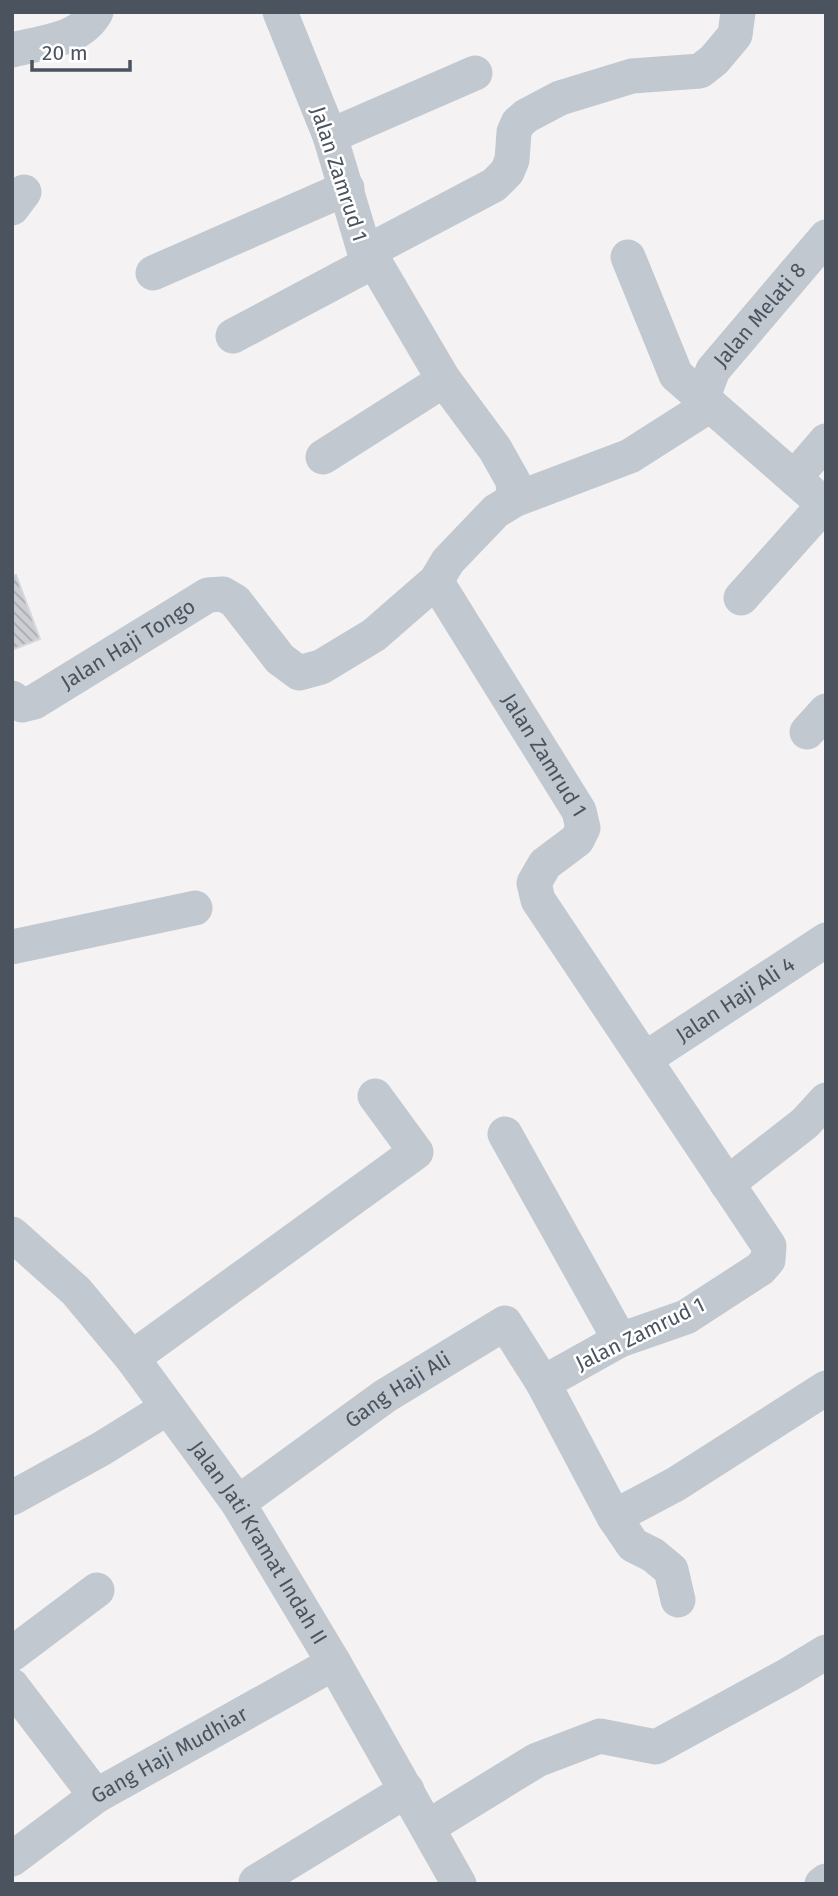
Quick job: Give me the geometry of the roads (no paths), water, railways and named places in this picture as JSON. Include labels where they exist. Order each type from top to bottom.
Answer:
[{"type":"street","points":[[12,50],[74,35],[89,24],[96,12]]},
{"type":"street","name":"Jalan Zamrud 1","points":[[280,12],[330,136],[369,257],[444,380],[495,449],[513,481],[514,500]]},
{"type":"street","points":[[233,336],[494,185],[507,172],[512,160],[514,132],[518,123],[526,116],[560,98],[632,76],[700,71],[715,60],[735,34],[738,12]]},
{"type":"street","points":[[330,136],[475,73]]},
{"type":"street","points":[[153,273],[347,188]]},
{"type":"street","name":"Jalan Melati 8","points":[[706,402],[713,370],[826,237]]},
{"type":"street","points":[[628,257],[676,375],[825,505],[741,598]]},
{"type":"street","points":[[323,457],[444,380]]},
{"type":"street","points":[[436,581],[448,561],[496,511],[514,500],[629,456],[706,402]]},
{"type":"street","points":[[794,478],[826,441]]},
{"type":"street","name":"Jalan Zamrud 1","points":[[436,581],[579,811],[583,828],[577,840],[545,864],[534,883],[538,900],[769,1246],[768,1260],[760,1269],[686,1317],[620,1340],[543,1383]]},
{"type":"street","name":"Jalan Haji Tongo","points":[[12,698],[22,705],[34,702],[208,595],[223,594],[235,601],[280,659],[299,673],[321,667],[374,635],[436,581]]},
{"type":"street","points":[[12,947],[195,908]]},
{"type":"street","name":"Jalan Haji Ali 4","points":[[645,1059],[826,940]]},
{"type":"street","points":[[132,1358],[416,1152],[375,1096]]},
{"type":"street","points":[[727,1184],[805,1123],[826,1100]]},
{"type":"street","points":[[505,1133],[620,1340]]},
{"type":"street","name":"Jalan Jati Kramat Indah II","points":[[12,1234],[76,1291],[132,1358],[238,1503],[428,1826],[455,1882]]},
{"type":"street","name":"Gang Haji Ali","points":[[238,1503],[385,1396],[505,1323],[543,1383]]},
{"type":"street","points":[[543,1383],[614,1517],[633,1545],[653,1555],[671,1570],[678,1600]]},
{"type":"street","points":[[614,1517],[676,1485],[826,1388]]},
{"type":"street","points":[[12,1497],[102,1449],[167,1408]]},
{"type":"street","points":[[12,1654],[97,1590]]},
{"type":"street","points":[[428,1826],[537,1760],[600,1736],[656,1747],[826,1652]]},
{"type":"street","name":"Gang Haji Mudhiar","points":[[12,1859],[96,1796],[334,1663]]},
{"type":"street","points":[[12,1686],[96,1796]]},
{"type":"street","points":[[256,1882],[407,1790]]}]
